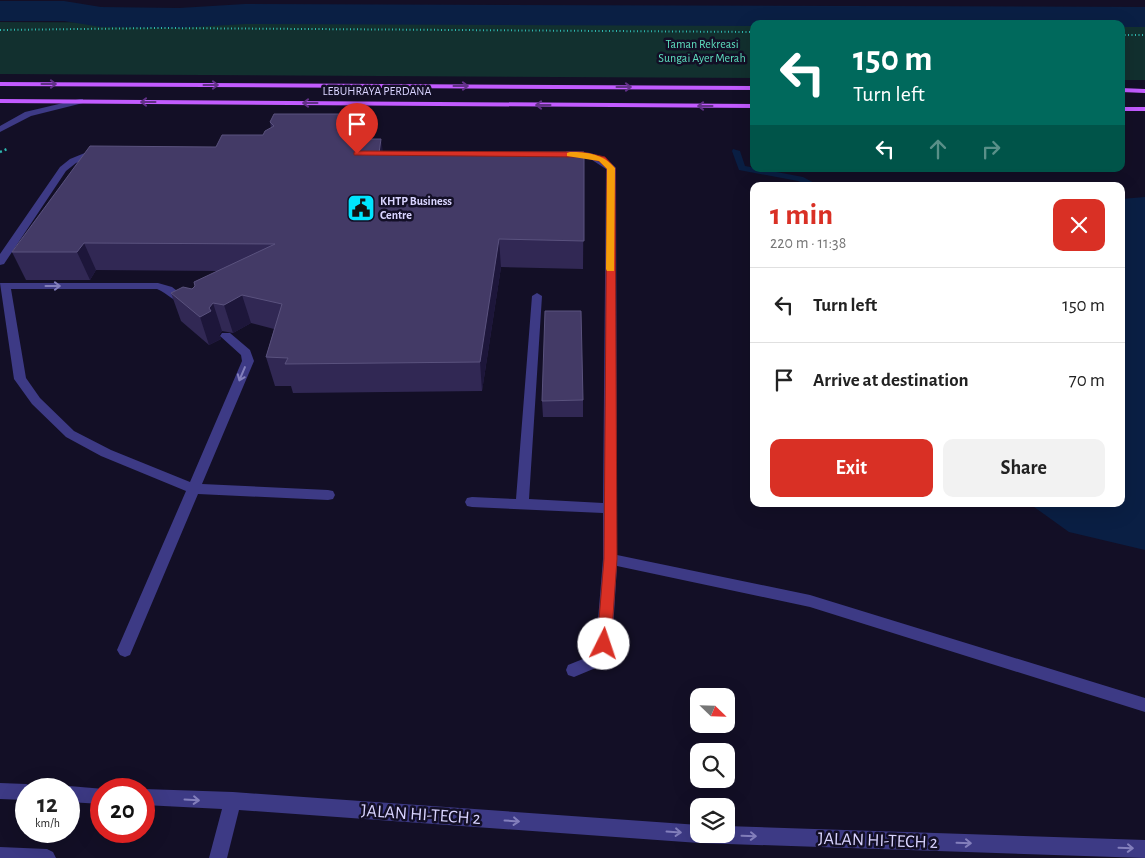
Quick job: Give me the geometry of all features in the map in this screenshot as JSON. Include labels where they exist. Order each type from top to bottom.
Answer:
[{"type":"main road","name":"LEBUHRAYA PERDANA","points":[[0,84],[750,88]]},
{"type":"main road","points":[[1125,90],[1145,91]]},
{"type":"main road","name":"LEBUHRAYA PERDANA","points":[[0,101],[750,106]]},
{"type":"main road","points":[[1125,109],[1145,109]]},
{"type":"street","points":[[0,128],[28,114],[80,101]]},
{"type":"street","points":[[0,262],[63,169],[73,161],[92,152],[110,148]]},
{"type":"street","points":[[553,154],[582,154],[602,159],[611,168],[610,559],[604,644],[593,662],[574,670]]},
{"type":"street","points":[[190,307],[168,289],[158,286],[2,286],[20,378],[36,401],[70,434],[106,453],[193,489],[328,495]]},
{"type":"street","points":[[522,504],[537,296]]},
{"type":"street","points":[[124,650],[248,361],[246,353],[226,336]]},
{"type":"street","points":[[472,502],[609,508]]},
{"type":"street","points":[[610,559],[810,600],[1145,705]]},
{"type":"street","points":[[0,791],[15,792]]},
{"type":"street","name":"JALAN HI-TECH 2","points":[[155,797],[233,801],[690,833]]},
{"type":"street","points":[[218,858],[233,801]]},
{"type":"street","name":"JALAN HI-TECH 2","points":[[735,835],[1145,849]]},
{"type":"street","points":[[0,856],[47,858]]},
{"type":"path","points":[[0,30],[160,28],[750,32]]},
{"type":"path","points":[[1125,35],[1145,35]]},
{"type":"green space","name":"Taman Rekreasi Sungai Ayer Merah","points":[[0,22],[750,25],[750,78],[0,74]]},
{"type":"green space","points":[[1125,27],[1145,27],[1145,80],[1125,80]]},
{"type":"water","points":[[1145,197],[1145,550],[1069,532],[1034,507],[1125,507],[1125,199]]},
{"type":"building","points":[[274,114],[358,114],[354,123],[347,128],[351,132],[349,139],[381,139],[379,153],[584,152],[584,241],[499,239],[480,362],[285,364],[288,358],[266,357],[282,304],[242,295],[224,305],[213,303],[209,308],[211,311],[200,317],[171,293],[183,287],[192,289],[195,286],[194,282],[275,244],[84,243],[77,252],[12,252],[90,146],[216,147],[222,135],[263,135],[265,131],[274,126],[270,122]]},
{"type":"building","points":[[545,311],[581,311],[583,400],[542,401]]},
{"type":"waterway","points":[[0,11],[64,11],[101,17],[179,18],[245,14],[1145,17]]},
{"type":"waterway","points":[[736,151],[742,168],[750,170]]},
{"type":"waterway","points":[[763,172],[807,182]]},
{"type":"slow traffic","points":[[570,154],[582,154],[602,159],[611,168],[610,269]]},
{"type":"place","name":"KHTP Business Centre","points":[[361,208]]},
{"type":"route","points":[[357,154],[582,154],[602,159],[611,168],[610,559],[604,644]]}]
